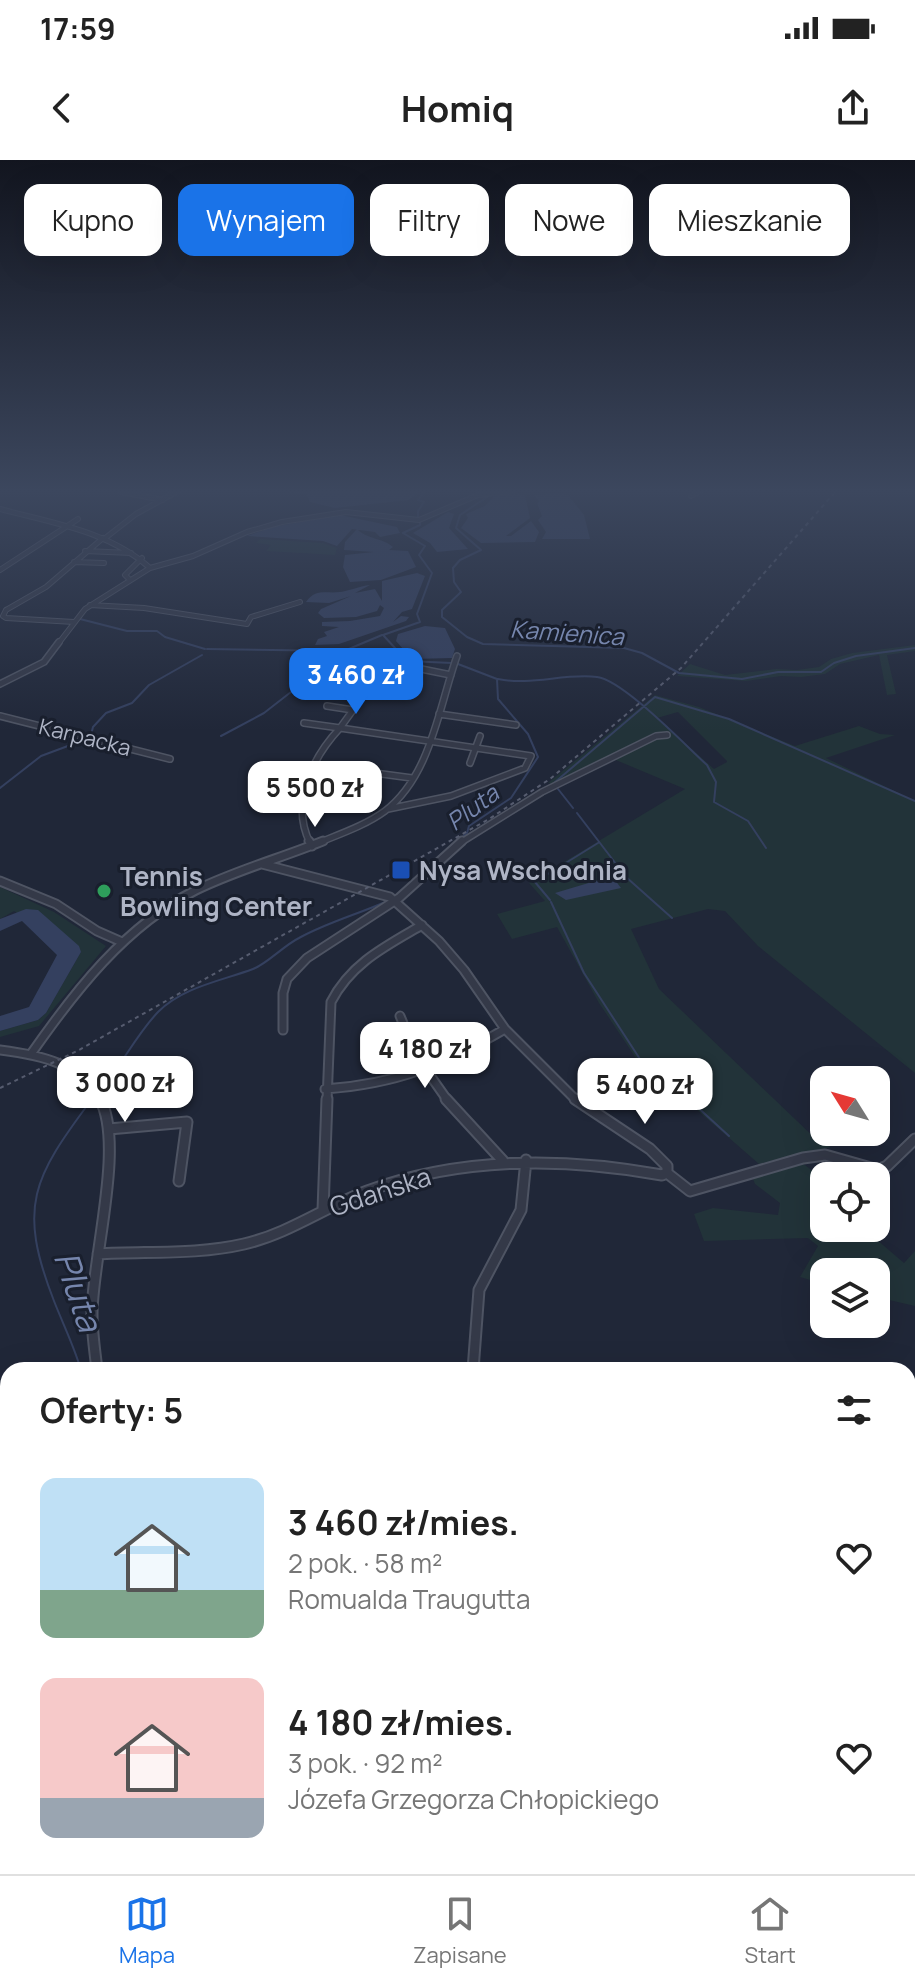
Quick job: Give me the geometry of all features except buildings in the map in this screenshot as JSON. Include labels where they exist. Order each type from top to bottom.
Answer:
[{"type":"street","points":[[64,571],[46,587],[6,610],[3,616],[32,619],[44,624],[74,622]]},
{"type":"street","points":[[129,571],[125,575],[129,579]]},
{"type":"street","points":[[0,684],[49,658],[90,605],[144,571]]},
{"type":"street","points":[[90,605],[144,608],[247,624],[251,617],[300,602]]},
{"type":"street","points":[[0,606],[6,610]]},
{"type":"street","points":[[343,669],[357,656],[451,675]]},
{"type":"street","points":[[386,810],[412,778],[430,741],[455,660]]},
{"type":"street","points":[[327,706],[364,711]]},
{"type":"street","points":[[312,846],[306,836],[306,786],[322,748],[353,710]]},
{"type":"street","points":[[439,714],[516,725]]},
{"type":"street","name":"Karpacka","points":[[0,716],[170,759]]},
{"type":"street","points":[[31,1054],[55,1020],[122,942],[146,920],[177,900],[312,846],[386,810],[465,791],[525,768],[531,756],[304,723]]},
{"type":"street","points":[[283,1030],[283,993],[287,979],[295,968],[334,938],[392,899],[470,834],[542,792],[656,736],[667,735]]},
{"type":"street","points":[[470,763],[480,736]]},
{"type":"street","points":[[315,765],[412,778]]},
{"type":"street","points":[[281,783],[306,786]]},
{"type":"street","points":[[262,864],[376,891],[392,899],[459,963],[505,1029],[582,1105],[650,1149],[667,1166],[667,1173],[690,1191],[803,1158],[825,1155],[878,1170],[887,1166],[915,1139]]},
{"type":"street","points":[[0,881],[56,904],[97,931],[122,942]]},
{"type":"street","points":[[323,1210],[329,1011],[339,985],[363,960],[422,925]]},
{"type":"street","points":[[400,1016],[426,1073],[455,1111],[499,1153],[503,1161]]},
{"type":"street","points":[[325,1089],[380,1086],[426,1073],[505,1029]]},
{"type":"street","points":[[0,1050],[31,1054],[68,1066],[87,1081],[102,1101],[109,1129],[92,1313],[96,1362]]},
{"type":"street","points":[[109,1129],[187,1122],[179,1181]]},
{"type":"street","points":[[474,1362],[479,1290],[521,1210],[526,1160]]},
{"type":"street","name":"Gdańska","points":[[98,1254],[239,1245],[395,1182],[503,1161],[609,1164],[662,1175],[667,1173]]},
{"type":"shaded area","points":[[915,645],[915,651],[887,655],[896,694],[887,695],[879,655],[840,664],[825,674],[801,677],[781,676],[746,681],[677,676],[690,664],[725,675],[776,669],[797,670],[819,667],[831,659],[852,653]]},
{"type":"shaded area","points":[[655,695],[699,707],[795,746],[859,726],[880,734],[895,735],[826,758],[915,801],[915,1073],[758,946],[725,911],[708,909],[631,929],[659,989],[810,1133],[810,1146],[831,1147],[759,1164],[673,1089],[650,1079],[599,1003],[557,927],[512,939],[497,914],[545,901],[529,883],[685,789],[611,758],[558,784],[548,783]],"holes":[[[678,712],[727,762],[714,769],[657,718]]]},
{"type":"shaded area","points":[[0,887],[54,912],[106,946],[39,1026],[0,1037],[0,1031],[38,1020],[46,1013],[81,952],[14,911],[0,919]]},
{"type":"shaded area","points":[[802,1163],[810,1169],[810,1240],[704,1241],[694,1214],[713,1208],[778,1215],[780,1203],[755,1184],[752,1176]]},
{"type":"shaded area","points":[[813,1242],[880,1242],[904,1263],[915,1251],[915,1306],[890,1300],[890,1258],[811,1258],[818,1246]]},
{"type":"shaded area","points":[[810,1260],[810,1280],[800,1277]]},
{"type":"water","points":[[345,571],[405,571],[381,580],[350,582]]},
{"type":"water","points":[[417,573],[425,576],[412,609],[402,612],[393,622],[401,616],[409,617],[406,621],[339,644],[315,645],[318,639],[327,636],[324,632],[339,627],[322,626],[322,622],[380,616],[384,608],[380,605],[377,611],[356,617],[324,618],[318,613],[321,609],[351,596],[329,603],[306,602],[314,595],[370,585],[355,593],[375,589],[382,601],[382,581]]},
{"type":"water","points":[[425,626],[445,628],[455,649],[452,658],[412,659],[396,641],[398,634]]},
{"type":"water","points":[[612,876],[621,888],[566,900],[555,893]]},
{"type":"water","points":[[26,909],[38,910],[79,946],[81,952],[46,1013],[38,1020],[0,1031],[0,1016],[29,1007],[57,955],[22,921],[0,931],[0,919]]},
{"type":"waterway","name":"Pluta","points":[[431,571],[417,614],[420,622],[383,635],[407,661],[452,663]]},
{"type":"waterway","name":"Kamienica","points":[[453,571],[454,582],[461,592],[442,610],[442,617],[467,637],[483,644],[624,648],[642,653],[679,673],[742,679],[778,672],[821,672],[834,663],[856,656],[915,648]]},
{"type":"waterway","points":[[80,619],[127,631],[157,631],[165,637],[205,649]]},
{"type":"waterway","points":[[207,649],[344,651],[382,635]]},
{"type":"waterway","points":[[221,736],[264,713],[341,653]]},
{"type":"waterway","points":[[91,735],[93,727],[106,713],[132,703],[149,685],[202,655]]},
{"type":"waterway","name":"Pluta","points":[[396,896],[467,833],[469,826],[511,798],[538,757],[528,734],[498,699],[497,679],[458,664]]},
{"type":"waterway","points":[[498,679],[523,681],[597,677],[622,689],[644,707]]},
{"type":"waterway","points":[[644,707],[655,697],[729,719],[915,801]]},
{"type":"waterway","points":[[554,783],[644,707]]},
{"type":"waterway","points":[[644,707],[707,765],[716,782],[714,802],[748,821],[766,848]]},
{"type":"waterway","points":[[0,788],[41,756],[84,740]]},
{"type":"waterway","points":[[558,789],[573,808]]},
{"type":"waterway","points":[[577,813],[626,877],[672,918]]},
{"type":"waterway","points":[[550,900],[535,882],[598,843]]},
{"type":"waterway","name":"Pluta","points":[[103,1087],[143,1030],[168,1003],[191,991],[258,967],[310,932],[390,900]]},
{"type":"waterway","points":[[551,902],[584,973],[651,1076],[682,1093],[729,1136]]},
{"type":"waterway","name":"Pluta","points":[[78,1362],[43,1268],[34,1216],[44,1173],[92,1099]]},
{"type":"railway","points":[[0,1088],[79,1050],[489,819],[550,779],[681,668],[766,571]]},
{"type":"place","name":"Nysa Wschodnia","points":[[401,870]]},
{"type":"place","name":"Tennis Bowling Center","points":[[104,891]]}]
